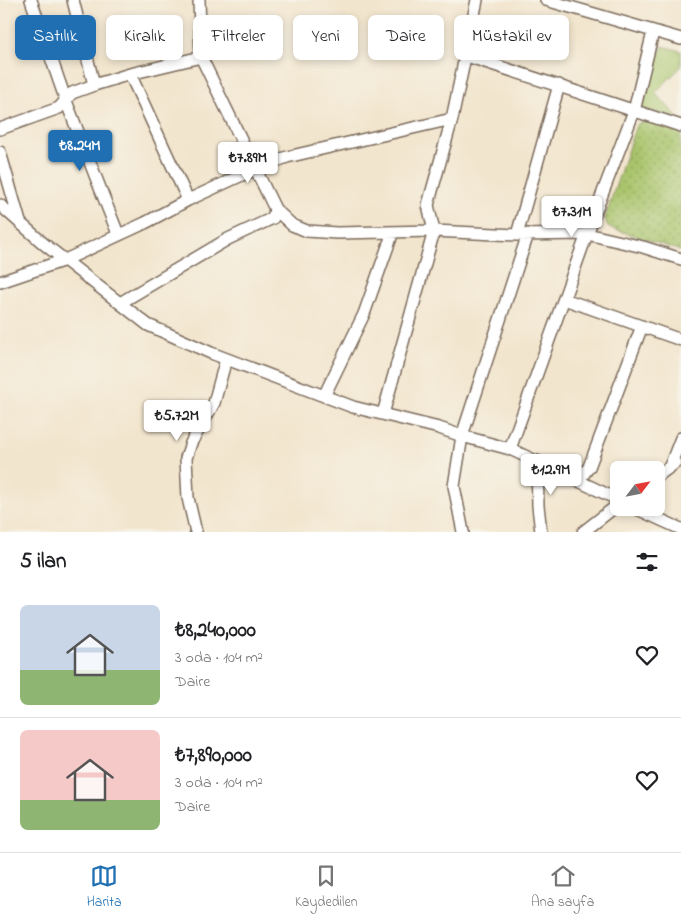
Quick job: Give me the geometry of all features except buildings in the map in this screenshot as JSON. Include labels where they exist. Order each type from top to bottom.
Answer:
[{"type":"street","points":[[31,0],[66,101],[118,234]]},
{"type":"street","points":[[73,0],[94,85]]},
{"type":"street","points":[[200,0],[200,15]]},
{"type":"street","points":[[473,15],[477,0]]},
{"type":"street","points":[[546,0],[681,39]]},
{"type":"street","points":[[510,450],[587,234],[634,111],[653,32]]},
{"type":"street","points":[[0,129],[59,108],[72,94],[94,85],[130,74],[193,60]]},
{"type":"street","points":[[202,60],[275,209],[292,225],[307,231],[337,233],[434,231],[587,234],[643,247],[681,259]]},
{"type":"street","points":[[383,414],[434,231],[428,205],[452,119],[463,60]]},
{"type":"street","points":[[480,60],[681,126]]},
{"type":"street","points":[[130,74],[188,200]]},
{"type":"street","points":[[462,532],[454,486],[462,436],[522,234],[559,85]]},
{"type":"street","points":[[0,282],[65,260],[145,223],[188,200],[287,156],[452,119]]},
{"type":"street","points":[[0,152],[21,223]]},
{"type":"street","points":[[0,205],[65,260],[148,325],[226,359],[353,407],[439,428],[510,450],[610,496]]},
{"type":"street","points":[[120,303],[228,239],[273,218],[275,209]]},
{"type":"street","points":[[324,396],[364,314],[393,232]]},
{"type":"street","points":[[564,299],[681,340]]},
{"type":"street","points":[[579,480],[589,467],[642,326]]},
{"type":"street","points":[[196,532],[188,498],[186,458],[191,443],[214,403],[226,359]]},
{"type":"street","points":[[670,466],[681,438]]},
{"type":"street","points":[[665,470],[681,459]]},
{"type":"street","points":[[537,461],[538,506],[541,532]]},
{"type":"street","points":[[583,532],[610,511]]},
{"type":"street","points":[[653,516],[681,529]]},
{"type":"green space","points":[[662,46],[681,51],[681,67],[655,93],[676,115],[674,118],[642,108]]},
{"type":"green space","points":[[641,122],[650,122],[681,132],[681,251],[608,227],[605,218],[636,125]]}]
